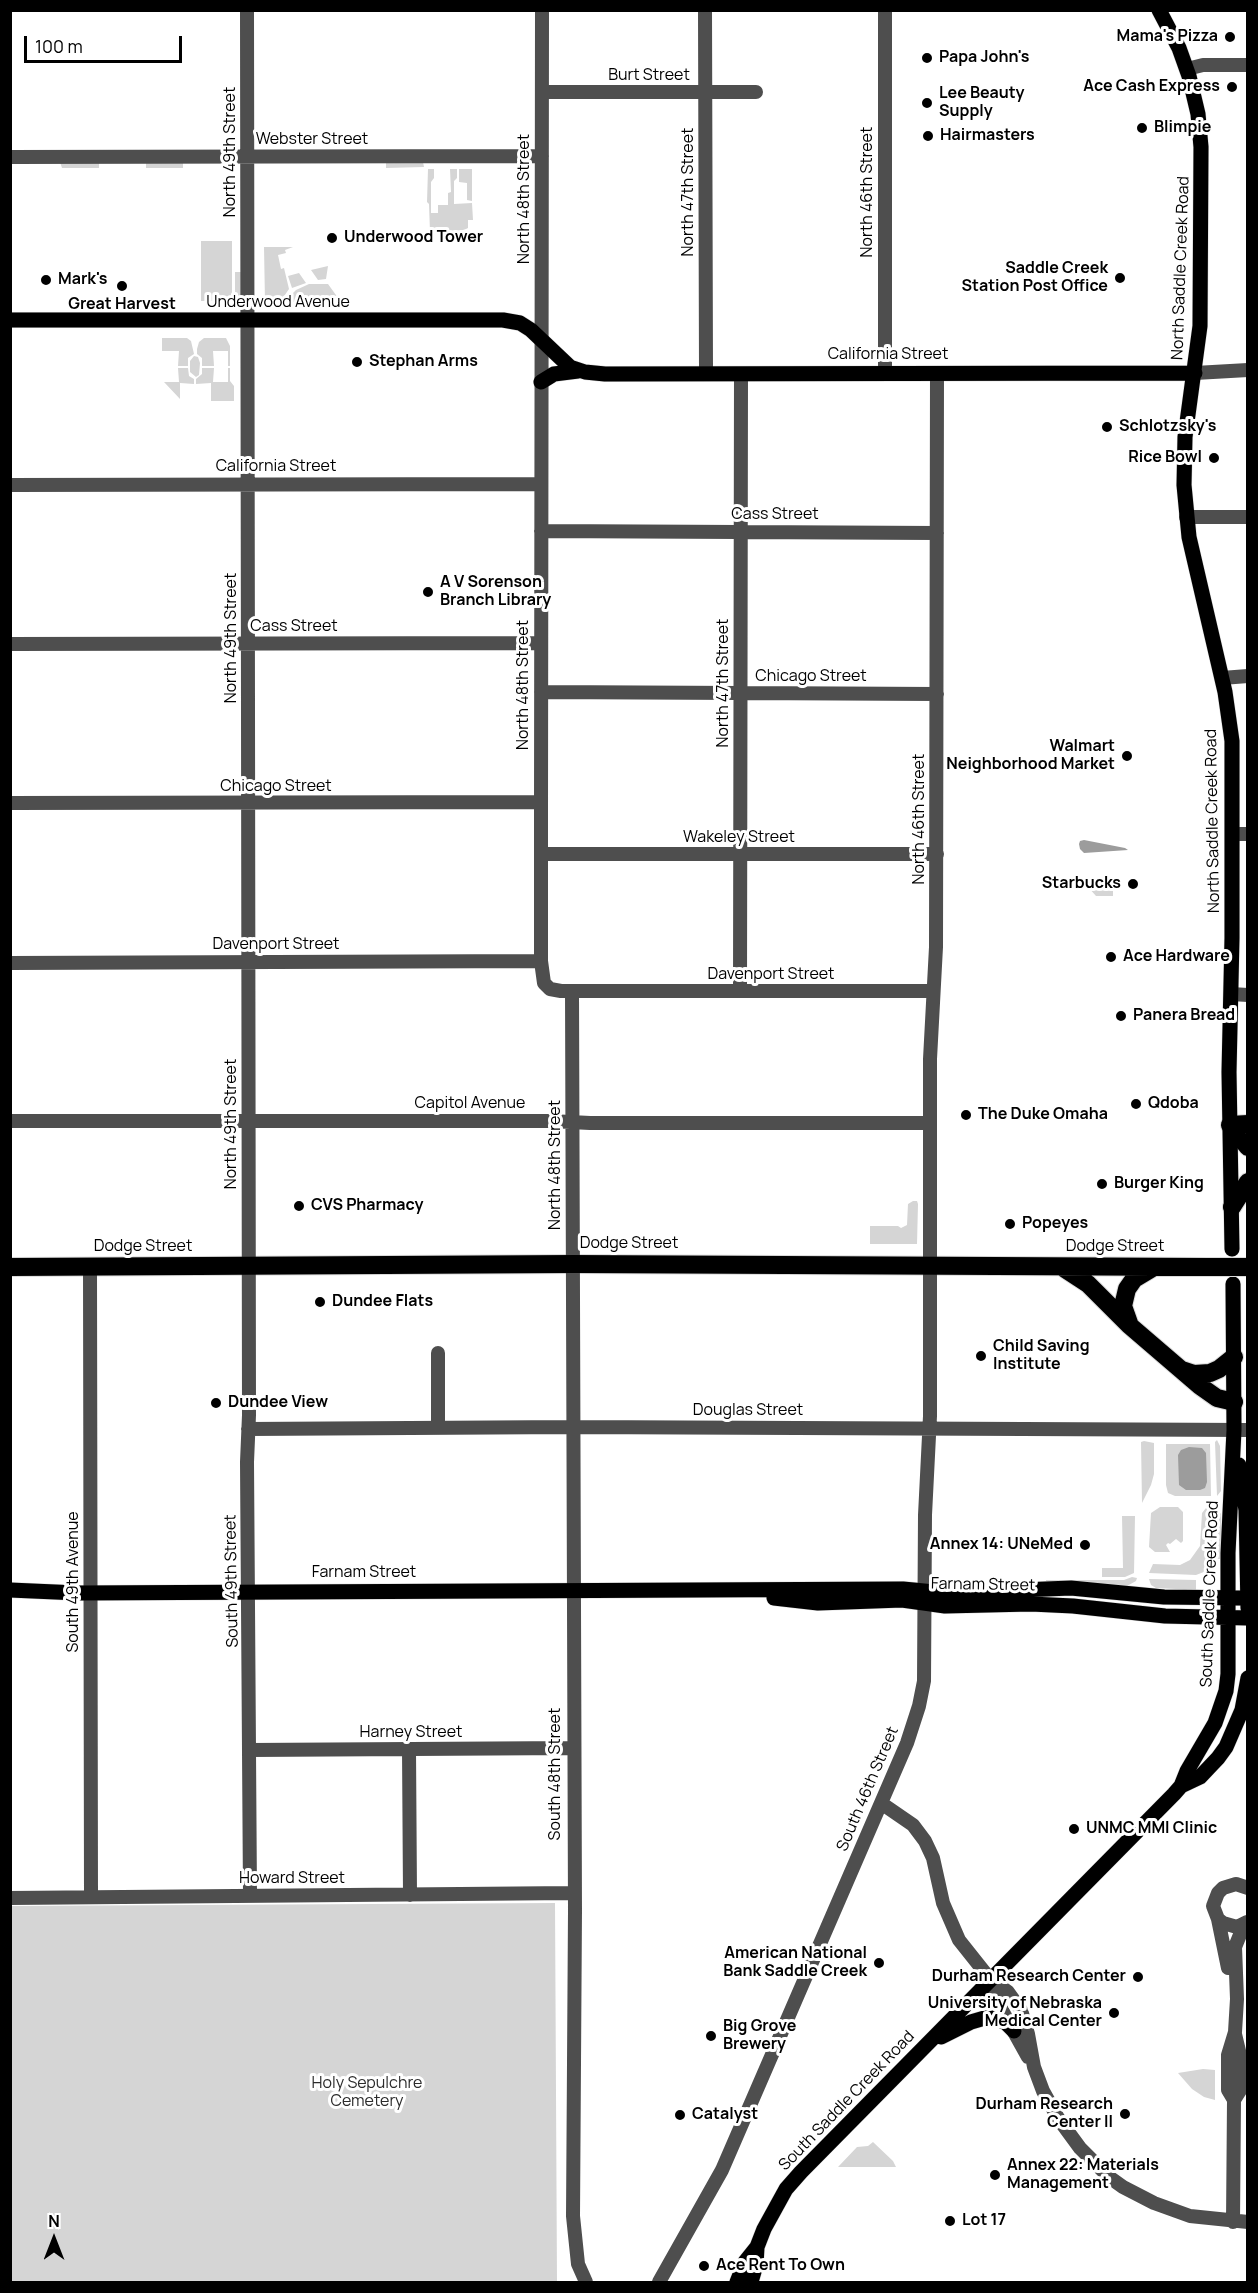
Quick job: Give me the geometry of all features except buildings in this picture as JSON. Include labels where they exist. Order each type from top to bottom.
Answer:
[{"type":"highway","points":[[1239,1124],[1248,1148]]},
{"type":"highway","points":[[1232,1207],[1248,1182]]},
{"type":"highway","name":"Dodge Street","points":[[10,1267],[573,1264],[1248,1267]]},
{"type":"highway","points":[[1060,1266],[1085,1281],[1129,1325],[1178,1368],[1214,1396],[1234,1402]]},
{"type":"highway","points":[[1129,1325],[1123,1306],[1127,1289],[1134,1279],[1156,1266]]},
{"type":"highway","points":[[1178,1368],[1194,1374],[1210,1373],[1234,1357]]},
{"type":"main road","name":"North Saddle Creek Road","points":[[1159,10],[1173,35],[1187,69],[1196,105],[1202,152],[1200,317],[1195,373],[1184,448],[1184,485],[1186,517],[1222,678],[1232,741],[1240,834],[1231,994],[1239,1124],[1232,1207],[1232,1249]]},
{"type":"main road","name":"Underwood Avenue","points":[[10,321],[503,320],[523,325],[541,338]]},
{"type":"main road","name":"California Street","points":[[541,338],[561,361],[579,371],[605,374],[1130,375],[1195,373]]},
{"type":"main road","points":[[541,382],[554,374],[579,371]]},
{"type":"main road","name":"South Saddle Creek Road","points":[[1233,1284],[1234,1402],[1241,1430],[1248,1608]]},
{"type":"main road","name":"South Saddle Creek Road","points":[[1181,1786],[1187,1771],[1215,1723],[1226,1691],[1229,1665],[1228,1552],[1241,1430]]},
{"type":"main road","name":"Farnam Street","points":[[925,1597],[1071,1588],[1164,1597],[1247,1598]]},
{"type":"main road","name":"Farnam Street","points":[[10,1590],[91,1593],[903,1589],[945,1606],[1052,1605],[1129,1613],[1248,1618]]},
{"type":"main road","name":"South Saddle Creek Road","points":[[751,2283],[764,2229],[786,2189],[990,1979],[1132,1839],[1181,1786],[1200,1776],[1218,1758],[1226,1747],[1242,1710],[1248,1678]]},
{"type":"main road","points":[[930,2042],[970,2022],[988,2017],[1005,2022],[1014,2031]]},
{"type":"main road","name":"South Saddle Creek Road","points":[[737,2283],[745,2262],[758,2247]]},
{"type":"street","name":"North 49th Street","points":[[247,10],[248,1265]]},
{"type":"street","name":"North 48th Street","points":[[542,10],[541,961],[542,978],[547,987],[553,991],[572,991],[573,1264]]},
{"type":"street","name":"North 47th Street","points":[[705,10],[706,374]]},
{"type":"street","name":"North 46th Street","points":[[885,10],[885,374]]},
{"type":"street","points":[[1187,69],[1203,65],[1248,65]]},
{"type":"street","name":"Burt Street","points":[[542,92],[756,92]]},
{"type":"street","name":"Webster Street","points":[[10,157],[542,156]]},
{"type":"street","name":"California Street","points":[[1195,373],[1248,370]]},
{"type":"street","name":"North 46th Street","points":[[930,1265],[931,1021],[937,854],[937,373]]},
{"type":"street","name":"North 47th Street","points":[[740,991],[741,374]]},
{"type":"street","name":"California Street","points":[[10,485],[541,484]]},
{"type":"street","points":[[1186,517],[1248,517]]},
{"type":"street","name":"Cass Street","points":[[541,531],[937,533]]},
{"type":"street","name":"Cass Street","points":[[10,644],[541,644]]},
{"type":"street","points":[[1222,678],[1248,676]]},
{"type":"street","name":"Chicago Street","points":[[541,692],[937,694]]},
{"type":"street","name":"Chicago Street","points":[[10,803],[541,802]]},
{"type":"street","name":"Wakeley Street","points":[[541,854],[937,854]]},
{"type":"street","name":"Davenport Street","points":[[10,963],[541,961]]},
{"type":"street","name":"Davenport Street","points":[[572,991],[933,991]]},
{"type":"street","points":[[1231,994],[1248,995]]},
{"type":"street","name":"Capitol Avenue","points":[[10,1121],[572,1121],[930,1124]]},
{"type":"street","name":"South 48th Street","points":[[573,1264],[573,2216],[578,2264],[586,2283]]},
{"type":"street","name":"South 49th Street","points":[[248,1265],[250,1896]]},
{"type":"street","name":"South 46th Street","points":[[659,2283],[722,2170],[907,1743],[919,1706],[924,1681],[925,1515],[930,1428],[930,1265]]},
{"type":"street","name":"South 49th Avenue","points":[[90,1266],[91,1898]]},
{"type":"street","points":[[438,1353],[438,1428]]},
{"type":"street","name":"Douglas Street","points":[[248,1429],[572,1427],[1241,1430]]},
{"type":"street","name":"Harney Street","points":[[250,1750],[573,1748]]},
{"type":"street","points":[[409,1749],[410,1895]]},
{"type":"street","points":[[881,1803],[913,1825],[925,1841],[933,1858],[944,1903],[959,1940],[990,1979],[1008,1992],[1021,2010],[1034,2067]]},
{"type":"street","points":[[1237,1999],[1229,1979],[1218,1919],[1213,1906],[1218,1893],[1229,1885],[1236,1884],[1248,1888]]},
{"type":"street","name":"Howard Street","points":[[10,1898],[573,1893]]},
{"type":"street","points":[[1218,1919],[1230,1926],[1246,1924]]},
{"type":"street","points":[[990,1979],[994,1996],[1034,2067],[1049,2104],[1068,2133],[1094,2163],[1109,2177],[1138,2195],[1171,2210],[1190,2217],[1240,2222],[1234,2100],[1228,2090],[1228,2055],[1234,2032],[1237,1999],[1235,1947],[1246,1924]]},
{"type":"green space","points":[[60,162],[99,163],[99,168],[62,168]]},
{"type":"green space","points":[[146,162],[183,162],[183,168],[146,168]]},
{"type":"green space","points":[[386,162],[423,162],[424,167],[386,168]]},
{"type":"green space","points":[[428,169],[434,169],[434,178],[431,182],[431,213],[438,213],[438,205],[448,205],[448,193],[451,192],[450,169],[457,169],[457,178],[454,181],[454,204],[472,203],[473,220],[468,220],[468,228],[454,233],[430,232],[427,202]]},
{"type":"green space","points":[[459,169],[472,169],[472,201],[467,200],[467,183],[459,182]]},
{"type":"green space","points":[[201,241],[232,241],[232,301],[201,301]]},
{"type":"green space","points":[[264,247],[293,247],[285,250],[286,253],[278,255],[289,289],[280,302],[265,302]]},
{"type":"green space","points":[[328,266],[326,279],[318,280],[311,270]]},
{"type":"green space","points":[[235,272],[241,272],[241,301],[238,302],[235,302]]},
{"type":"green space","points":[[299,273],[306,283],[292,288],[288,276]]},
{"type":"green space","points":[[309,284],[328,284],[341,302],[284,302],[296,290]]},
{"type":"green space","points":[[162,338],[187,338],[191,341],[194,354],[188,358],[188,366],[178,366],[179,351],[162,351]]},
{"type":"green space","points":[[204,338],[226,338],[230,346],[230,366],[228,366],[228,351],[213,351],[214,366],[202,366],[202,358],[197,354],[197,349],[199,342]]},
{"type":"green space","points":[[194,356],[198,357],[200,363],[199,375],[196,377],[190,372],[190,361]]},
{"type":"green space","points":[[178,368],[188,368],[189,376],[194,379],[194,384],[180,383],[180,399],[164,382],[179,382]]},
{"type":"green space","points":[[202,368],[214,368],[213,382],[228,382],[228,368],[230,368],[230,381],[234,386],[234,401],[211,401],[211,383],[196,384],[196,379],[202,374]]},
{"type":"green space","points":[[1088,887],[1113,887],[1113,896],[1096,896]]},
{"type":"green space","points":[[917,1201],[918,1204],[917,1244],[870,1244],[870,1226],[898,1226],[901,1228],[907,1225],[908,1204]]},
{"type":"green space","points":[[1217,1440],[1220,1446],[1221,1491],[1217,1496],[1215,1442]]},
{"type":"green space","points":[[1141,1442],[1154,1443],[1154,1474],[1142,1503]]},
{"type":"green space","points":[[1166,1444],[1210,1444],[1211,1496],[1175,1496],[1168,1493]]},
{"type":"green space","points":[[1160,1507],[1178,1507],[1183,1512],[1183,1541],[1181,1543],[1176,1539],[1168,1543],[1166,1545],[1170,1552],[1155,1552],[1149,1547],[1151,1513]]},
{"type":"green space","points":[[1206,1508],[1211,1508],[1212,1559],[1209,1570],[1196,1575],[1149,1573],[1153,1564],[1180,1565],[1190,1560],[1200,1546],[1202,1513]]},
{"type":"green space","points":[[1217,1509],[1221,1514],[1221,1559],[1217,1559]]},
{"type":"green space","points":[[1122,1516],[1135,1516],[1134,1573],[1125,1577],[1102,1577],[1102,1568],[1123,1568]]},
{"type":"green space","points":[[1137,1578],[1136,1581],[1127,1586],[1046,1583],[1046,1580],[1124,1580]]},
{"type":"green space","points":[[1149,1579],[1196,1580],[1196,1590],[1156,1588],[1151,1585]]},
{"type":"green space","name":"Holy Sepulchre Cemetery","points":[[555,1903],[557,2282],[11,2282],[11,1906]]},
{"type":"green space","points":[[1203,2069],[1215,2070],[1215,2100],[1204,2097],[1192,2089],[1178,2073]]},
{"type":"green space","points":[[873,2142],[893,2161],[896,2167],[838,2167],[857,2147],[868,2146]]},
{"type":"shaded area","points":[[1084,840],[1128,850],[1084,853],[1079,844]]},
{"type":"shaded area","points":[[1189,1447],[1202,1448],[1206,1453],[1207,1482],[1205,1488],[1200,1490],[1186,1490],[1179,1485],[1178,1455],[1181,1450]]},
{"type":"place","name":"Mama's Pizza","points":[[1230,37]]},
{"type":"place","name":"Papa John's","points":[[927,58]]},
{"type":"place","name":"Ace Cash Express","points":[[1232,87]]},
{"type":"place","name":"Lee Beauty Supply","points":[[927,103]]},
{"type":"place","name":"Blimpie","points":[[1142,128]]},
{"type":"place","name":"Hairmasters","points":[[928,136]]},
{"type":"place","name":"Underwood Tower","points":[[332,238]]},
{"type":"place","name":"Saddle Creek Station Post Office","points":[[1120,278]]},
{"type":"place","name":"Mark's","points":[[46,280]]},
{"type":"place","name":"Great Harvest","points":[[122,286]]},
{"type":"place","name":"Stephan Arms","points":[[357,362]]},
{"type":"place","name":"Schlotzsky's","points":[[1107,427]]},
{"type":"place","name":"Rice Bowl","points":[[1214,458]]},
{"type":"place","name":"A V Sorenson Branch Library","points":[[428,592]]},
{"type":"place","name":"Walmart Neighborhood Market","points":[[1127,756]]},
{"type":"place","name":"Starbucks","points":[[1133,884]]},
{"type":"place","name":"Ace Hardware","points":[[1111,957]]},
{"type":"place","name":"Panera Bread","points":[[1121,1016]]},
{"type":"place","name":"Qdoba","points":[[1136,1104]]},
{"type":"place","name":"The Duke Omaha","points":[[966,1115]]},
{"type":"place","name":"Burger King","points":[[1102,1184]]},
{"type":"place","name":"CVS Pharmacy","points":[[299,1206]]},
{"type":"place","name":"Popeyes","points":[[1010,1224]]},
{"type":"place","name":"Dundee Flats","points":[[320,1302]]},
{"type":"place","name":"Child Saving Institute","points":[[981,1356]]},
{"type":"place","name":"Dundee View","points":[[216,1403]]},
{"type":"place","name":"Annex 14: UNeMed","points":[[1085,1545]]},
{"type":"place","name":"UNMC MMI Clinic","points":[[1074,1829]]},
{"type":"place","name":"American National Bank Saddle Creek","points":[[879,1963]]},
{"type":"place","name":"Durham Research Center","points":[[1138,1977]]},
{"type":"place","name":"University of Nebraska Medical Center","points":[[1114,2013]]},
{"type":"place","name":"Big Grove Brewery","points":[[711,2036]]},
{"type":"place","name":"Durham Research Center II","points":[[1125,2114]]},
{"type":"place","name":"Catalyst","points":[[680,2115]]},
{"type":"place","name":"Annex 22: Materials Management","points":[[995,2175]]},
{"type":"place","name":"Lot 17","points":[[950,2221]]},
{"type":"place","name":"Ace Rent To Own","points":[[704,2266]]}]
